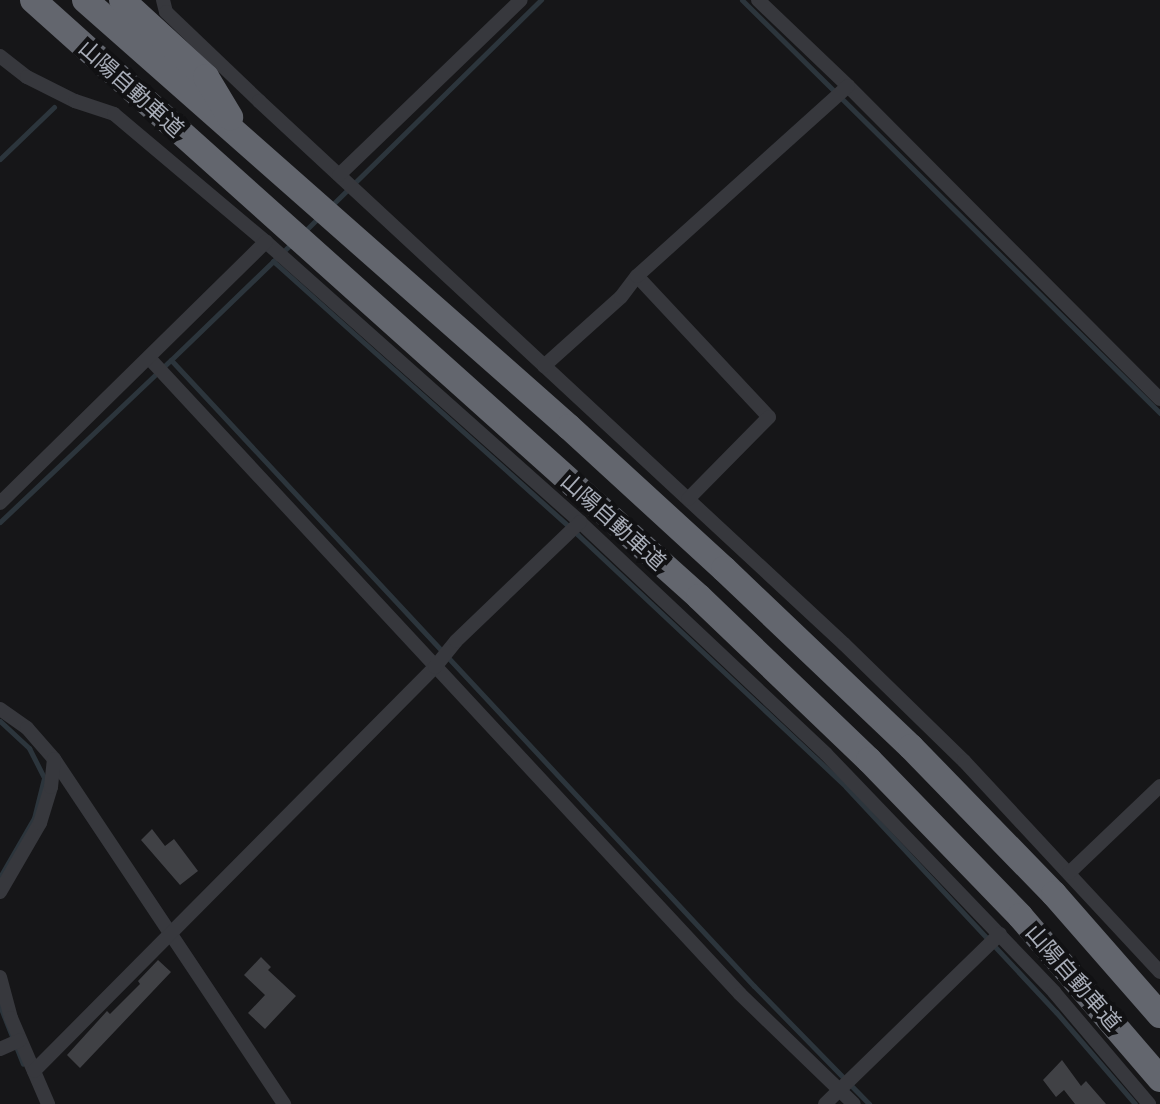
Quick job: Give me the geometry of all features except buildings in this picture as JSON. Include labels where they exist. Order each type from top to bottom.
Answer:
[{"type":"highway","points":[[18,0],[95,54]]},
{"type":"highway","name":"山陽自動車道","points":[[33,0],[699,597],[846,738],[1020,916],[1160,1079]]},
{"type":"highway","name":"山陽自動車道","points":[[85,0],[125,14],[242,138],[569,427],[911,747],[1054,894],[1160,1015]]},
{"type":"street","points":[[163,0],[166,12],[866,665],[964,761],[1160,972]]},
{"type":"street","points":[[342,178],[521,0]]},
{"type":"street","points":[[758,0],[842,92],[1160,399]]},
{"type":"street","points":[[0,56],[27,77],[75,101],[114,114],[287,260],[575,528],[805,734],[1149,1104]]},
{"type":"street","points":[[544,366],[621,297],[637,276],[842,92]]},
{"type":"street","points":[[0,503],[157,366],[270,245]]},
{"type":"street","points":[[637,276],[769,417],[688,499]]},
{"type":"street","points":[[157,366],[441,660],[740,994],[846,1083],[854,1104]]},
{"type":"street","points":[[34,1071],[169,931],[575,528]]},
{"type":"street","points":[[0,709],[27,728],[54,759],[284,1104]]},
{"type":"street","points":[[0,892],[40,823],[51,787],[54,759]]},
{"type":"street","points":[[1069,873],[1160,786]]},
{"type":"street","points":[[825,1104],[994,939]]},
{"type":"street","points":[[0,977],[12,1044],[34,1071],[48,1104]]},
{"type":"waterway","points":[[330,207],[541,0]]},
{"type":"waterway","points":[[742,0],[1160,413]]},
{"type":"waterway","points":[[0,159],[54,107]]},
{"type":"waterway","points":[[304,232],[320,216]]},
{"type":"waterway","points":[[291,244],[171,360],[754,986],[869,1104]]},
{"type":"waterway","points":[[273,261],[577,534],[846,787],[1056,1012],[1135,1104]]},
{"type":"waterway","points":[[0,522],[171,360]]},
{"type":"waterway","points":[[0,721],[29,748],[44,778],[34,818],[0,877]]},
{"type":"waterway","points":[[0,1006],[23,1064]]}]
